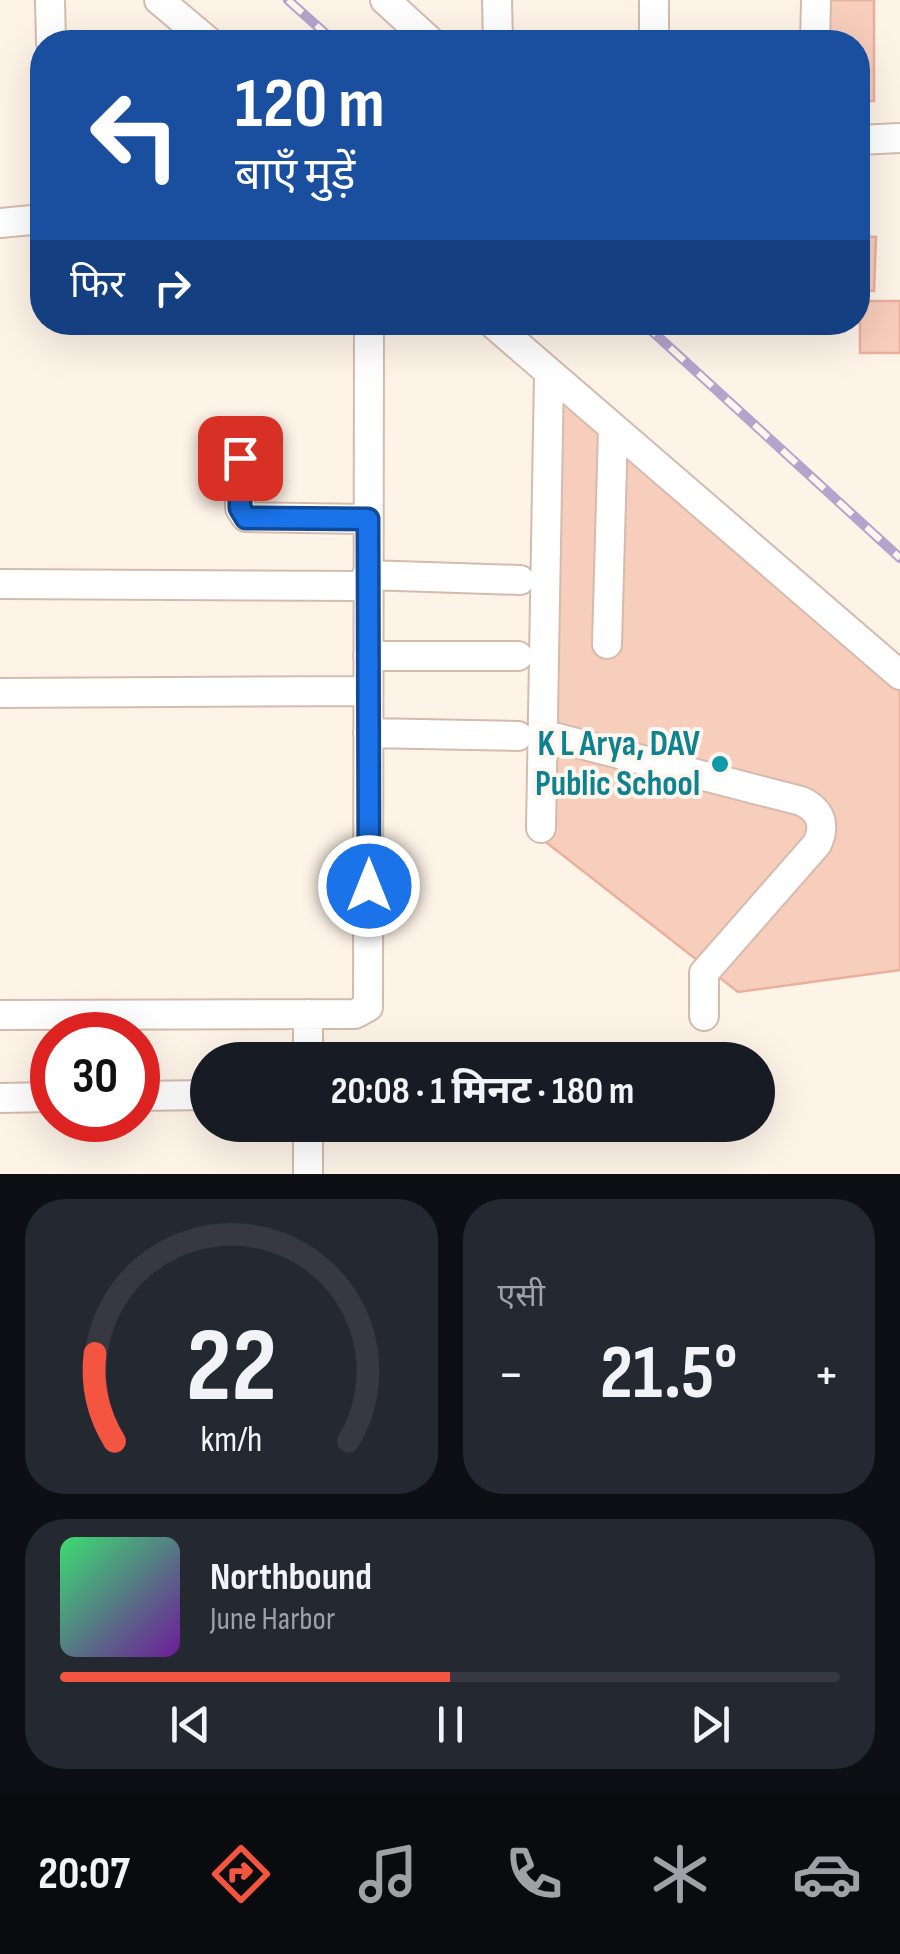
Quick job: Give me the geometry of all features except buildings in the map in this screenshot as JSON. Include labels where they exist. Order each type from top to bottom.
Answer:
[{"type":"street","points":[[50,0],[50,30]]},
{"type":"street","points":[[160,0],[196,30]]},
{"type":"street","points":[[385,0],[418,30]]},
{"type":"street","points":[[497,0],[498,30]]},
{"type":"street","points":[[654,0],[654,30]]},
{"type":"street","points":[[815,30],[816,0]]},
{"type":"street","points":[[870,139],[900,138]]},
{"type":"street","points":[[0,223],[30,221]]},
{"type":"street","points":[[0,1015],[355,1014],[363,1012],[369,1002],[369,335]]},
{"type":"street","points":[[505,335],[900,675]]},
{"type":"street","points":[[540,828],[530,735],[548,374]]},
{"type":"street","points":[[608,644],[613,429]]},
{"type":"street","points":[[240,458],[240,508],[246,518],[368,519]]},
{"type":"street","points":[[0,584],[520,580]]},
{"type":"street","points":[[368,656],[518,656]]},
{"type":"street","points":[[0,693],[368,691]]},
{"type":"street","points":[[368,732],[530,735],[801,801],[819,816],[823,830],[817,844],[704,973],[704,1016]]},
{"type":"street","points":[[308,1014],[308,1042]]},
{"type":"street","points":[[160,1096],[190,1095]]},
{"type":"street","points":[[0,1098],[30,1097]]},
{"type":"street","points":[[308,1142],[308,1174]]},
{"type":"railway","points":[[288,0],[322,30]]},
{"type":"railway","points":[[656,335],[900,558]]},
{"type":"place","name":"K L Arya, DAV Public School","points":[[720,764]]},
{"type":"route","points":[[240,458],[240,508],[246,518],[368,519],[369,886]]}]
